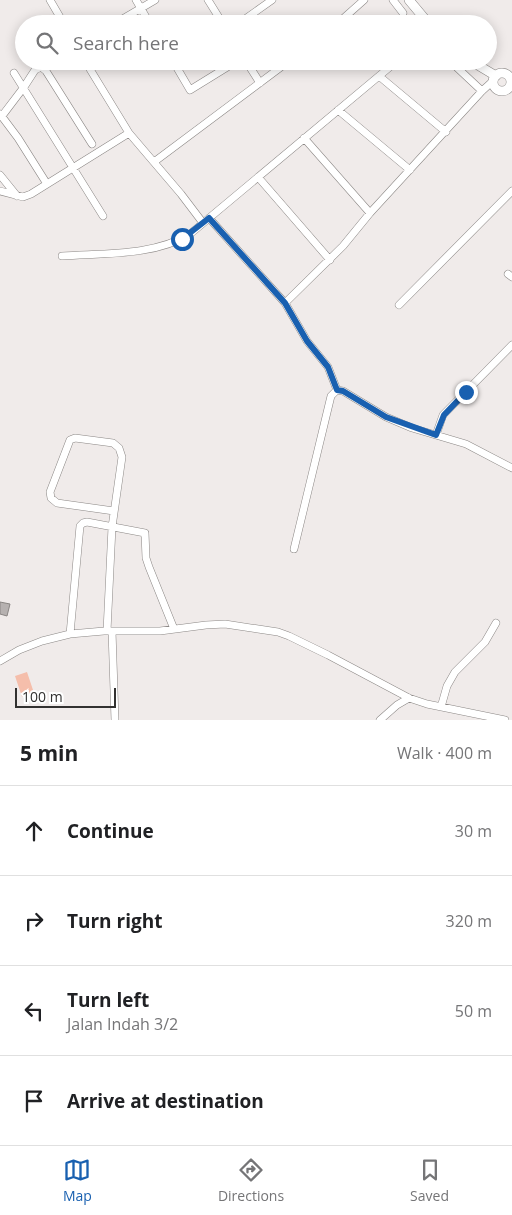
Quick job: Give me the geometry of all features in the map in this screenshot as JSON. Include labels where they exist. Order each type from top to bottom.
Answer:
[{"type":"street","points":[[50,0],[59,15]]},
{"type":"street","points":[[136,0],[144,15]]},
{"type":"street","points":[[129,15],[155,0]]},
{"type":"street","points":[[208,0],[217,15]]},
{"type":"street","points":[[251,15],[272,0]]},
{"type":"street","points":[[347,15],[364,0]]},
{"type":"street","points":[[393,0],[402,13]]},
{"type":"street","points":[[409,0],[422,15]]},
{"type":"street","points":[[35,70],[1,115],[47,184]]},
{"type":"street","points":[[45,70],[92,144]]},
{"type":"street","points":[[90,70],[129,133],[206,220],[285,303],[310,346],[328,367],[337,390]]},
{"type":"street","points":[[178,70],[190,90],[222,70]]},
{"type":"street","points":[[252,70],[260,83]]},
{"type":"street","points":[[154,162],[277,70]]},
{"type":"street","points":[[62,256],[159,247],[182,239],[386,70]]},
{"type":"street","points":[[460,70],[482,90]]},
{"type":"street","points":[[285,303],[330,260],[370,213],[446,132],[482,90],[495,78],[504,74],[511,79],[509,94],[496,88],[495,78],[484,70]]},
{"type":"street","points":[[14,73],[103,216]]},
{"type":"street","points":[[379,76],[446,132]]},
{"type":"street","points":[[338,110],[410,170]]},
{"type":"street","points":[[0,191],[23,197],[31,194],[129,133]]},
{"type":"street","points":[[304,138],[370,213]]},
{"type":"street","points":[[0,176],[17,196]]},
{"type":"street","points":[[258,178],[330,260]]},
{"type":"street","points":[[399,305],[512,191]]},
{"type":"street","points":[[436,435],[444,415],[512,345]]},
{"type":"street","points":[[337,390],[343,391],[386,417],[466,444],[512,468]]},
{"type":"street","points":[[294,549],[331,396],[337,390]]},
{"type":"street","points":[[114,511],[57,503],[51,498],[50,492],[70,440],[75,438],[113,443],[118,448],[122,457],[112,527],[110,631],[115,720]]},
{"type":"street","points":[[70,634],[80,526],[87,522],[145,533],[146,558],[174,629]]},
{"type":"street","points":[[441,707],[447,686],[455,672],[482,646],[496,623]]},
{"type":"street","points":[[0,661],[26,647],[70,634],[110,631],[160,631],[225,624],[278,632],[328,655],[409,698],[473,716],[505,720]]},
{"type":"street","points":[[380,720],[397,705],[409,698]]},
{"type":"shaded area","points":[[27,672],[34,693],[22,697],[15,676]]},
{"type":"building","points":[[0,602],[10,604],[7,616],[0,614]]},
{"type":"route","points":[[182,239],[209,218],[285,303],[313,350],[328,367],[337,390],[343,391],[386,417],[412,428],[436,435],[444,415],[466,392]]}]
